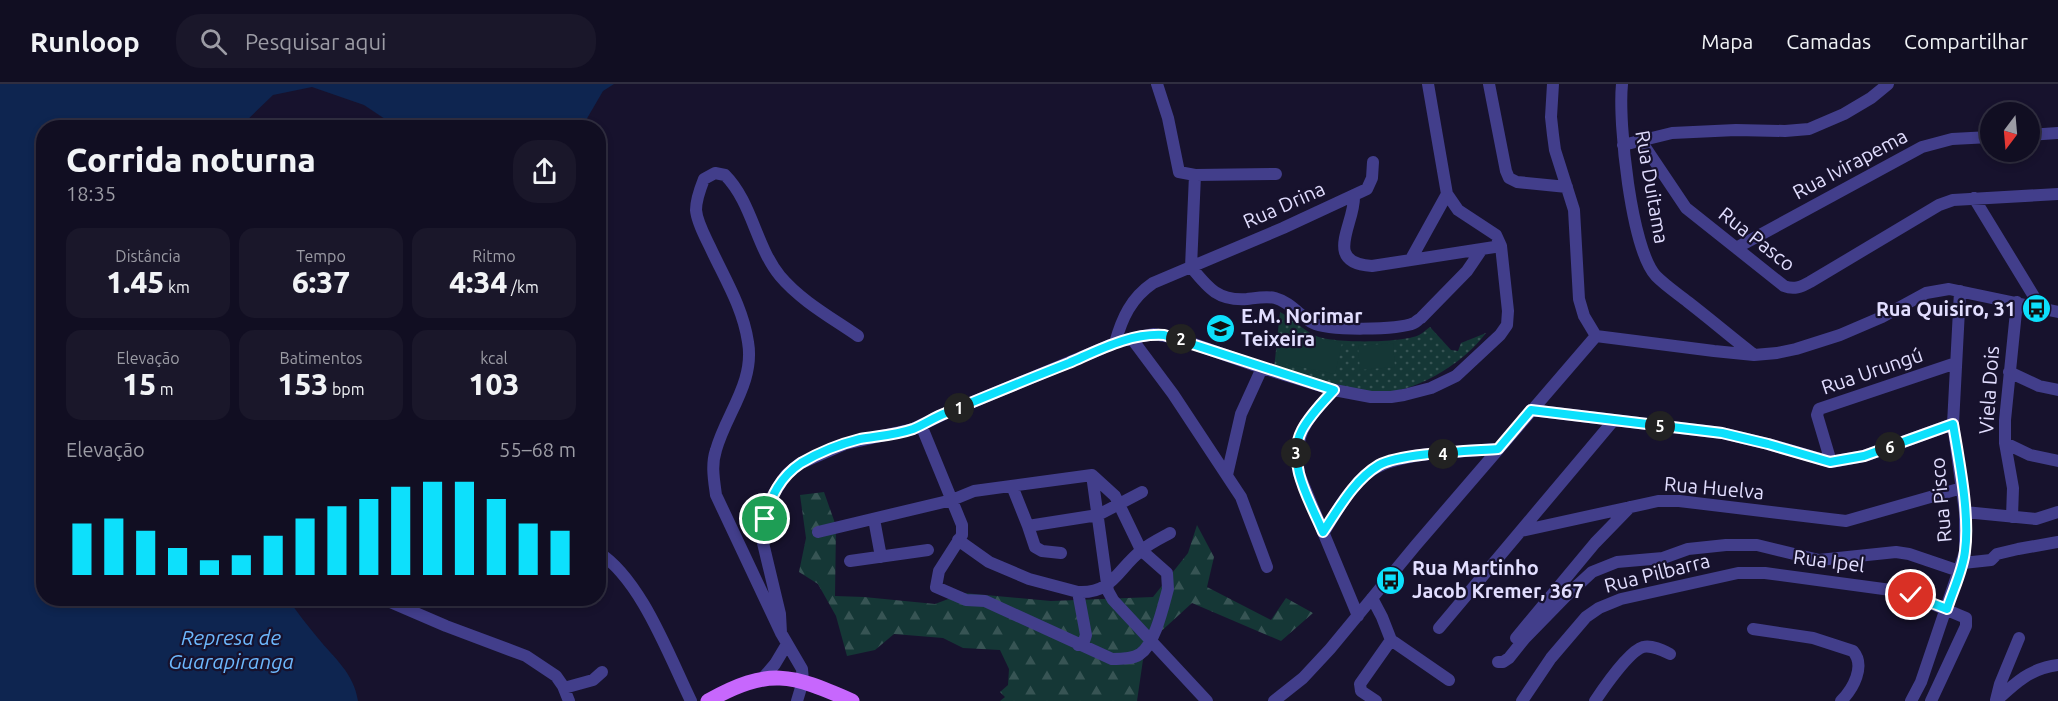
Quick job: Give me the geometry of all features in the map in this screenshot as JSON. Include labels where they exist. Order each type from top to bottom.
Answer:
[{"type":"main road","points":[[708,701],[728,690],[763,678],[803,681],[852,701]]},
{"type":"street","points":[[1157,84],[1168,118],[1177,169],[1182,173],[1196,175],[1276,174]]},
{"type":"street","points":[[763,678],[775,664],[784,638],[763,543],[765,519],[777,486],[786,475],[815,456],[845,444],[913,429],[1115,343],[1153,334],[1177,338],[1334,390],[1371,397],[1391,397],[1431,388],[1456,376],[1489,347],[1507,325],[1508,310],[1501,246],[1496,235],[1458,210],[1447,194],[1428,84]]},
{"type":"street","points":[[1489,84],[1509,178],[1517,182],[1567,187]]},
{"type":"street","points":[[1553,84],[1551,117],[1554,142],[1574,210],[1579,298],[1584,316],[1596,336]]},
{"type":"street","name":"Rua Duitama","points":[[1622,84],[1623,145],[1641,247],[1649,267],[1754,355]]},
{"type":"street","points":[[1623,145],[1681,132],[1809,129],[1844,114],[1871,98],[1888,84]]},
{"type":"street","points":[[2040,134],[2058,133]]},
{"type":"street","name":"Rua Ivirapema","points":[[1736,248],[1922,147],[1952,139],[1980,138]]},
{"type":"street","name":"Rua Pasco","points":[[1641,141],[1679,199],[1700,220],[1784,286],[1795,289],[1854,257],[1939,205],[1953,200],[1974,198]]},
{"type":"street","name":"Rua Drina","points":[[1115,343],[1125,313],[1139,294],[1153,283],[1354,195],[1370,186],[1373,162]]},
{"type":"street","points":[[797,701],[803,681],[802,669],[784,638],[716,495],[712,471],[715,452],[741,394],[750,350],[740,307],[706,240],[696,212],[704,179],[715,173],[725,175],[738,192],[754,230],[779,276],[797,293],[858,336]]},
{"type":"street","points":[[1196,175],[1191,267],[1207,286],[1224,297],[1239,300],[1275,298],[1284,301],[1322,327],[1337,329],[1395,327],[1414,323],[1467,271],[1482,249]]},
{"type":"street","points":[[1411,259],[1447,194]]},
{"type":"street","points":[[1354,195],[1353,211],[1343,243],[1348,256],[1355,262],[1372,266],[1501,246]]},
{"type":"street","points":[[2041,308],[1974,198],[2057,195]]},
{"type":"street","points":[[1596,336],[1754,355],[1796,349],[1840,335],[1863,327],[1926,293],[1949,289],[2058,312]]},
{"type":"street","name":"Rua Pisco","points":[[1911,701],[1922,682],[1947,609],[1961,567],[1966,539],[1965,512],[1953,424],[1960,291]]},
{"type":"street","name":"Viela Dois","points":[[2012,517],[2011,473],[2005,443],[2005,420],[2017,302]]},
{"type":"street","points":[[1714,351],[1720,337],[1720,328]]},
{"type":"street","points":[[1274,701],[1303,678],[1358,616],[1596,336]]},
{"type":"street","points":[[1132,339],[1173,394],[1241,497],[1267,567]]},
{"type":"street","name":"Rua Urungú","points":[[1830,462],[1817,415],[1819,409],[1956,363]]},
{"type":"street","points":[[1227,475],[1241,414],[1262,368]]},
{"type":"street","points":[[2009,372],[2039,386],[2058,390]]},
{"type":"street","points":[[1334,390],[1310,416],[1301,432],[1296,454],[1299,474],[1358,616]]},
{"type":"street","points":[[1531,410],[1738,436],[1830,462],[1864,456],[1953,424]]},
{"type":"street","points":[[1439,628],[1614,420]]},
{"type":"street","points":[[921,425],[962,525],[962,535],[939,571],[936,587],[966,600],[985,601],[1112,660],[1140,654],[1151,640],[1169,582],[1167,573],[1141,550],[1115,496],[1092,475]]},
{"type":"street","points":[[2005,443],[2030,455],[2058,461]]},
{"type":"street","points":[[1323,532],[1360,480],[1381,464],[1398,459],[1498,449]]},
{"type":"street","points":[[818,532],[952,500],[974,491],[1092,475]]},
{"type":"street","points":[[1092,475],[1107,586],[1113,600],[1207,701]]},
{"type":"street","points":[[1012,486],[1035,547],[1042,551],[1061,553]]},
{"type":"street","name":"Rua Huelva","points":[[1521,531],[1668,500],[1846,521],[1962,488]]},
{"type":"street","points":[[1028,526],[1098,515],[1142,492]]},
{"type":"street","points":[[1632,506],[1595,543],[1532,616],[1496,664],[1509,658],[1549,612],[1592,573],[1617,562],[1663,558],[1688,549],[1757,545],[1819,560],[1896,552],[1961,567],[1991,560],[1997,554],[2058,542]]},
{"type":"street","points":[[1965,512],[2036,519],[2058,512]]},
{"type":"street","points":[[874,519],[881,557]]},
{"type":"street","points":[[958,540],[989,562],[1029,579],[1078,592],[1091,593],[1107,586],[1141,550],[1170,533]]},
{"type":"street","points":[[850,561],[928,550]]},
{"type":"street","points":[[606,557],[628,579],[652,620],[691,701]]},
{"type":"street","name":"Rua Ipel","points":[[1738,573],[1765,573],[1891,590],[1947,609]]},
{"type":"street","name":"Rua Pilbarra","points":[[1522,701],[1558,649],[1586,617],[1599,608],[1621,599],[1738,573]]},
{"type":"street","points":[[1078,592],[1086,634],[1084,641],[1078,645]]},
{"type":"street","points":[[1372,598],[1391,640],[1449,680]]},
{"type":"street","points":[[400,606],[526,657],[548,669],[564,688],[569,701]]},
{"type":"street","points":[[1931,701],[1967,622],[1963,616],[1947,609]]},
{"type":"street","points":[[1753,629],[1813,638],[1853,651],[1859,664],[1855,682],[1841,701]]},
{"type":"street","points":[[1996,701],[2000,684],[2019,638]]},
{"type":"street","points":[[1376,701],[1361,691],[1360,684],[1391,640]]},
{"type":"street","points":[[1595,701],[1616,673],[1638,650],[1643,647],[1652,647],[1670,654]]},
{"type":"street","points":[[1996,701],[2023,676],[2034,670],[2058,665]]},
{"type":"street","points":[[564,688],[593,680],[602,672]]},
{"type":"green space","points":[[1280,312],[1314,335],[1335,340],[1398,340],[1419,335],[1430,327],[1451,350],[1458,351],[1461,343],[1486,333],[1461,359],[1429,379],[1393,392],[1358,393],[1274,369]]},
{"type":"green space","points":[[1283,331],[1342,343],[1335,374],[1277,362]]},
{"type":"green space","points":[[1393,343],[1395,367],[1360,370],[1358,346]]},
{"type":"green space","points":[[824,492],[836,526],[835,596],[935,604],[964,593],[1051,601],[1153,597],[1188,553],[1197,525],[1214,557],[1207,587],[1271,620],[1286,598],[1313,613],[1281,641],[1192,603],[1145,646],[1137,701],[1000,701],[1005,697],[1000,692],[1008,685],[1009,669],[1000,650],[963,648],[943,638],[894,634],[875,650],[847,656],[836,616],[818,584],[799,572],[806,538],[800,495]]},
{"type":"water","name":"Represa de Guarapiranga","points":[[0,84],[614,84],[603,91],[586,120],[386,120],[364,105],[312,87],[273,95],[247,120],[36,120],[36,606],[293,606],[348,674],[358,701],[0,701]]},
{"type":"place","name":"Rua Quisiro, 31","points":[[2037,309]]},
{"type":"place","name":"E.M. Norimar Teixeira","points":[[1220,328]]},
{"type":"place","name":"Rua Martinho Jacob Kremer, 367","points":[[1391,580]]},
{"type":"route","points":[[765,519],[777,486],[786,475],[815,456],[860,439],[913,429],[1120,341],[1153,334],[1177,338],[1334,390],[1310,416],[1301,432],[1296,454],[1299,474],[1323,532],[1360,480],[1381,464],[1398,459],[1498,449],[1531,410],[1722,433],[1830,462],[1864,456],[1953,424],[1965,512],[1966,539],[1963,562],[1947,609],[1911,595]]}]
